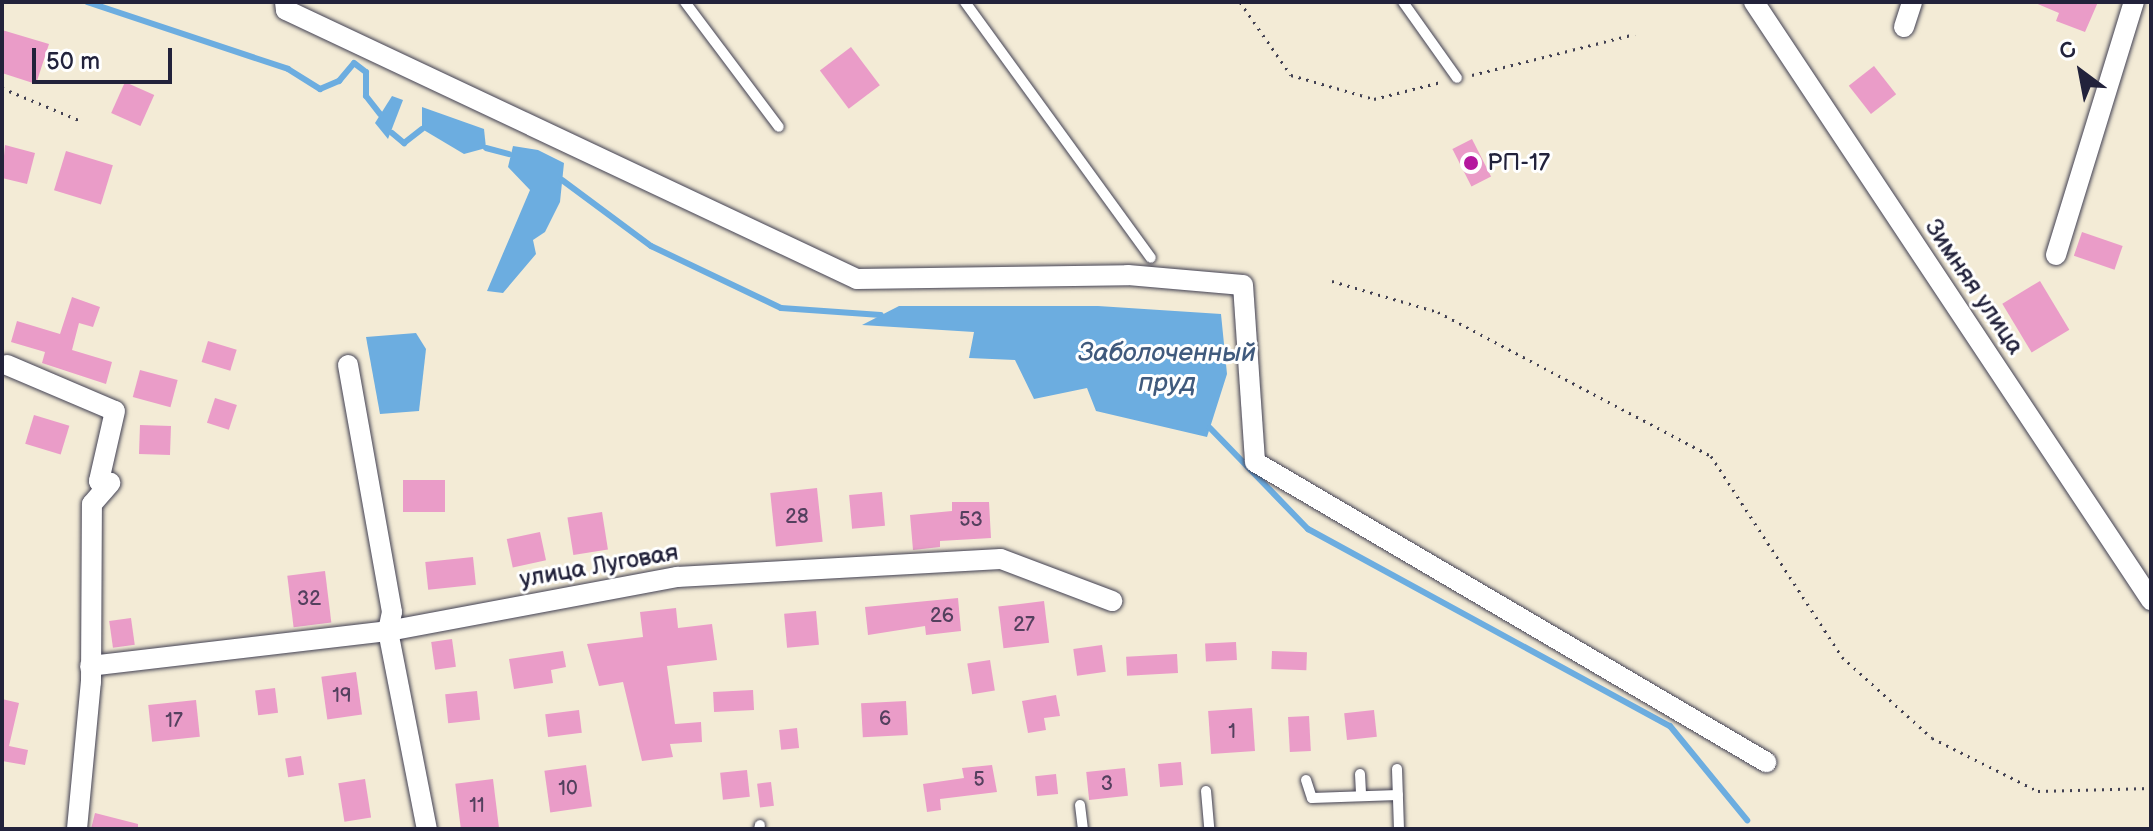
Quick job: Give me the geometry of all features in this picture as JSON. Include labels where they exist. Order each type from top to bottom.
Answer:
[{"type":"street","points":[[285,2],[286,10],[857,279],[1128,275],[1243,285],[1255,462],[1766,762]]},
{"type":"street","name":"Зимняя улица","points":[[1754,2],[2151,600]]},
{"type":"street","points":[[1904,27],[1912,2]]},
{"type":"street","points":[[2056,255],[2134,2]]},
{"type":"street","points":[[7,365],[115,411],[99,481],[107,487],[92,504],[90,666],[77,829]]},
{"type":"street","points":[[348,365],[392,612],[388,631],[427,829]]},
{"type":"street","name":"улица Луговая","points":[[90,666],[388,631],[677,577],[1001,559],[1112,601]]},
{"type":"lane","points":[[685,2],[779,127]]},
{"type":"lane","points":[[965,2],[1151,258]]},
{"type":"lane","points":[[1403,2],[1457,78]]},
{"type":"lane","points":[[1397,769],[1399,829]]},
{"type":"lane","points":[[1360,774],[1361,796]]},
{"type":"lane","points":[[1306,780],[1312,798],[1398,795]]},
{"type":"lane","points":[[1206,791],[1209,829]]},
{"type":"lane","points":[[1080,805],[1083,829]]},
{"type":"path","points":[[1240,2],[1291,75],[1374,99],[1635,34]]},
{"type":"path","points":[[2,88],[79,120]]},
{"type":"path","points":[[1332,281],[1438,312],[1711,456],[1842,657],[1932,738],[2038,791],[2151,788]]},
{"type":"water","points":[[392,96],[403,100],[388,139],[375,123]]},
{"type":"water","points":[[422,107],[484,129],[486,148],[464,154],[422,129]]},
{"type":"water","points":[[513,146],[538,150],[564,163],[560,202],[545,232],[533,240],[536,254],[503,293],[487,291],[530,190],[508,167]]},
{"type":"water","name":"Заболоченный пруд","points":[[899,306],[1098,306],[1221,314],[1227,374],[1207,437],[1096,411],[1087,388],[1034,399],[1015,360],[969,358],[974,332],[862,325]]},
{"type":"water","points":[[416,333],[426,349],[419,411],[380,414],[366,337]]},
{"type":"building","points":[[2033,2],[2098,2],[2085,32],[2056,21],[2059,13]]},
{"type":"building","points":[[2,30],[49,44],[36,84],[2,73]]},
{"type":"building","points":[[851,47],[880,85],[849,109],[820,70]]},
{"type":"building","points":[[1874,66],[1896,94],[1871,114],[1849,86]]},
{"type":"building","points":[[125,82],[154,95],[140,126],[111,113]]},
{"type":"building","name":"РП-17","points":[[1472,139],[1491,176],[1471,186],[1452,149]]},
{"type":"building","points":[[5,145],[35,153],[27,184],[2,178]]},
{"type":"building","points":[[66,151],[113,165],[101,205],[54,190]]},
{"type":"building","points":[[2082,232],[2123,246],[2115,270],[2074,256]]},
{"type":"building","points":[[2040,281],[2069,330],[2032,353],[2002,304]]},
{"type":"building","points":[[72,297],[100,307],[93,327],[79,323],[72,350],[112,362],[106,384],[42,363],[45,352],[11,342],[17,321],[60,334]]},
{"type":"building","points":[[208,341],[237,350],[230,371],[202,362]]},
{"type":"building","points":[[140,370],[178,380],[170,407],[133,397]]},
{"type":"building","points":[[215,398],[237,405],[229,430],[207,423]]},
{"type":"building","points":[[34,415],[69,426],[61,455],[25,444]]},
{"type":"building","points":[[140,425],[171,426],[170,455],[139,454]]},
{"type":"building","points":[[403,480],[445,480],[445,512],[403,512]]},
{"type":"building","points":[[817,488],[823,542],[776,547],[770,493]]},
{"type":"building","points":[[882,492],[885,526],[852,529],[849,495]]},
{"type":"building","points":[[952,502],[989,502],[991,538],[940,541],[940,547],[913,550],[910,515],[952,511]]},
{"type":"building","points":[[602,512],[608,550],[573,555],[567,517]]},
{"type":"building","points":[[540,532],[546,560],[513,567],[507,539]]},
{"type":"building","points":[[473,557],[476,585],[428,590],[425,562]]},
{"type":"building","points":[[325,571],[331,623],[294,627],[287,576]]},
{"type":"building","points":[[958,598],[961,631],[926,635],[925,626],[868,635],[865,607]]},
{"type":"building","points":[[1044,601],[1049,643],[1003,648],[998,607]]},
{"type":"building","points":[[676,608],[678,628],[712,624],[717,660],[667,666],[675,724],[701,722],[702,742],[670,744],[673,757],[642,761],[623,682],[599,686],[587,644],[643,637],[640,612]]},
{"type":"building","points":[[816,611],[819,645],[787,648],[784,614]]},
{"type":"building","points":[[131,618],[135,645],[113,648],[109,621]]},
{"type":"building","points":[[452,639],[456,667],[435,670],[431,642]]},
{"type":"building","points":[[1236,642],[1237,660],[1206,662],[1205,644]]},
{"type":"building","points":[[1102,645],[1106,672],[1077,676],[1073,649]]},
{"type":"building","points":[[563,651],[566,667],[551,670],[553,683],[514,689],[509,659]]},
{"type":"building","points":[[1272,651],[1307,652],[1306,670],[1271,669]]},
{"type":"building","points":[[1177,654],[1178,673],[1127,676],[1126,657]]},
{"type":"building","points":[[990,660],[995,691],[972,694],[967,664]]},
{"type":"building","points":[[356,672],[362,715],[327,719],[321,677]]},
{"type":"building","points":[[275,688],[278,713],[258,715],[255,690]]},
{"type":"building","points":[[753,690],[754,710],[714,712],[713,692]]},
{"type":"building","points":[[477,691],[480,720],[448,723],[445,694]]},
{"type":"building","points":[[1056,695],[1060,716],[1044,718],[1046,730],[1028,733],[1022,701]]},
{"type":"building","points":[[2,699],[19,703],[9,746],[28,750],[25,765],[2,761]]},
{"type":"building","points":[[196,700],[200,737],[152,742],[148,705]]},
{"type":"building","points":[[906,701],[908,735],[863,737],[861,703]]},
{"type":"building","points":[[1252,708],[1255,751],[1211,754],[1208,711]]},
{"type":"building","points":[[579,710],[582,733],[548,737],[545,714]]},
{"type":"building","points":[[1374,710],[1377,737],[1347,740],[1344,713]]},
{"type":"building","points":[[1309,716],[1311,751],[1290,752],[1288,717]]},
{"type":"building","points":[[797,728],[799,748],[781,750],[779,730]]},
{"type":"building","points":[[301,756],[304,775],[288,777],[285,759]]},
{"type":"building","points":[[1181,762],[1183,785],[1160,787],[1158,764]]},
{"type":"building","points":[[586,765],[592,807],[550,812],[544,771]]},
{"type":"building","points":[[992,765],[997,792],[940,799],[941,810],[927,812],[923,784],[964,778],[962,768]]},
{"type":"building","points":[[1125,768],[1128,796],[1089,800],[1086,772]]},
{"type":"building","points":[[747,770],[750,797],[723,800],[720,773]]},
{"type":"building","points":[[1056,774],[1058,794],[1037,796],[1035,776]]},
{"type":"building","points":[[365,779],[371,818],[344,822],[338,783]]},
{"type":"building","points":[[493,779],[499,829],[461,829],[455,784]]},
{"type":"building","points":[[771,782],[774,806],[760,808],[757,784]]},
{"type":"building","points":[[95,813],[138,824],[138,829],[91,829]]},
{"type":"waterway","points":[[87,2],[288,69],[320,89],[339,81],[354,63],[366,72],[366,96],[380,114]]},
{"type":"waterway","points":[[392,133],[404,143],[422,129]]},
{"type":"waterway","points":[[486,148],[509,154]]},
{"type":"waterway","points":[[562,180],[651,246],[781,308],[881,315]]},
{"type":"waterway","points":[[1210,428],[1308,529],[1670,726],[1747,820]]},
{"type":"place","name":"РП-17","points":[[1471,163]]}]
